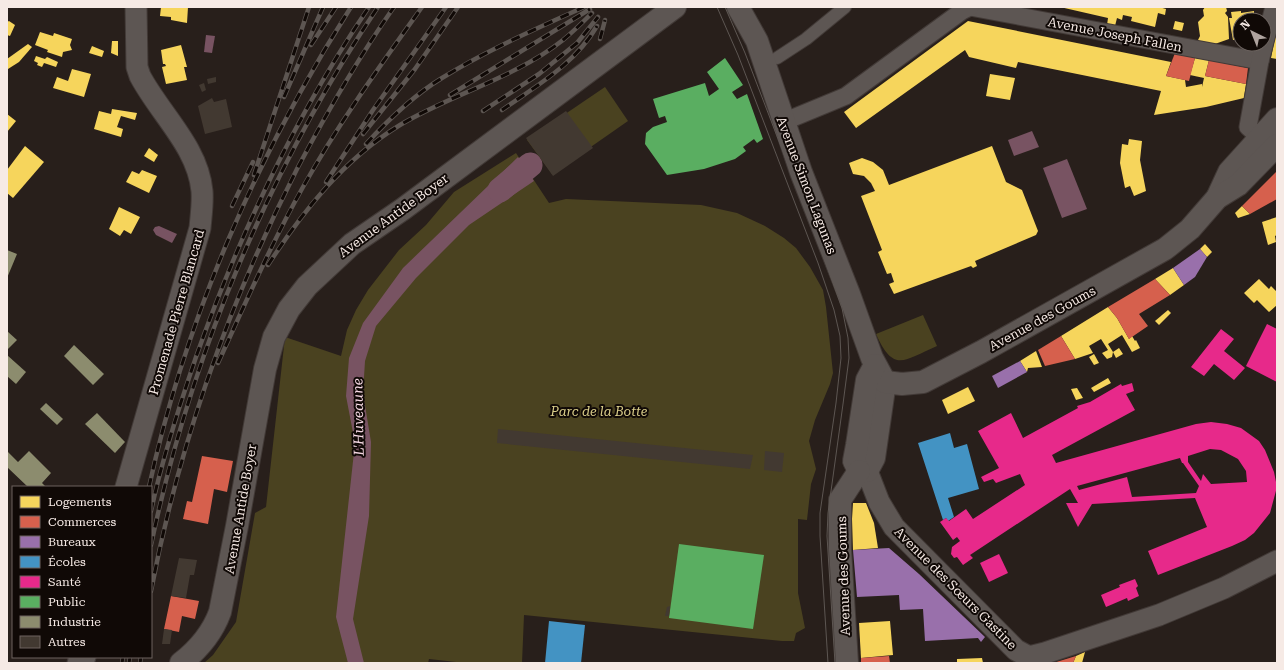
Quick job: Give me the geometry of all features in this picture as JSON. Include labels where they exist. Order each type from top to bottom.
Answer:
[{"type":"main road","name":"Avenue Antide Boyer","points":[[181,663],[203,644],[215,624],[220,612],[267,362],[274,337],[289,309],[307,286],[352,244],[403,209],[675,7]]},
{"type":"main road","name":"Avenue Simon Lagunas","points":[[738,7],[757,41],[783,122],[880,373]]},
{"type":"main road","name":"Avenue des Goums","points":[[880,373],[902,384],[923,382],[981,352],[1164,249],[1190,229],[1217,198],[1229,172],[1270,144],[1277,119]]},
{"type":"main road","points":[[863,471],[854,461],[868,380],[880,373]]},
{"type":"main road","name":"Avenue des Goums","points":[[847,663],[840,549],[840,500],[863,471]]},
{"type":"street","name":"Promenade Pierre Blancard","points":[[126,486],[200,228],[202,192],[199,174],[187,148],[140,76],[136,67],[136,7]]},
{"type":"street","points":[[777,58],[806,39],[845,7]]},
{"type":"street","name":"Avenue Joseph Fallen","points":[[783,122],[846,96],[962,11],[970,7],[1260,61]]},
{"type":"street","points":[[1270,144],[1248,127],[1260,61],[1274,7]]},
{"type":"street","name":"Avenue des Sœurs Gastine","points":[[863,471],[894,527],[1015,656],[1030,656],[1046,653],[1152,618],[1224,588],[1277,562]]},
{"type":"green space","points":[[605,87],[628,121],[552,174],[527,140]]},
{"type":"green space","name":"Parc de la Botte","points":[[516,153],[549,203],[566,199],[701,205],[737,213],[765,226],[784,238],[796,248],[810,267],[823,290],[833,373],[815,420],[809,441],[816,469],[811,484],[807,520],[798,519],[798,593],[805,628],[796,633],[794,641],[782,641],[524,615],[522,663],[465,663],[429,659],[428,663],[204,663],[213,655],[236,622],[255,513],[266,507],[285,337],[341,356],[347,330],[356,310],[368,290],[399,250],[426,225],[454,192]]},
{"type":"green space","points":[[923,315],[937,346],[908,359],[895,359],[888,355],[882,347],[876,334]]},
{"type":"water","points":[[206,35],[215,36],[212,53],[204,52]]},
{"type":"water","points":[[1032,131],[1039,147],[1014,156],[1008,140]]},
{"type":"water","points":[[518,157],[534,181],[469,225],[416,278],[376,326],[365,361],[363,393],[371,442],[369,516],[353,619],[364,663],[348,663],[336,617],[355,443],[346,396],[349,358],[363,323],[403,268]]},
{"type":"water","points":[[1067,159],[1087,209],[1062,218],[1043,168]]},
{"type":"water","points":[[159,226],[177,234],[172,243],[156,235],[153,230],[155,227]]},
{"type":"building: Logements","points":[[161,7],[188,7],[187,23],[171,20],[171,17],[160,16]]},
{"type":"building: Logements","points":[[1060,7],[1159,7],[1166,9],[1165,15],[1158,13],[1155,27],[1131,21],[1132,17],[1123,15],[1122,20],[1117,18],[1115,26],[1107,25],[1108,18]]},
{"type":"building: Logements","points":[[1205,7],[1226,7],[1227,11],[1225,13],[1228,17],[1229,39],[1212,45],[1200,43],[1198,40],[1200,36],[1198,22],[1204,16],[1203,10]]},
{"type":"building: Logements","points":[[1229,18],[1232,18],[1232,34]]},
{"type":"building: Logements","points":[[9,21],[15,25],[10,36],[7,35],[7,22]]},
{"type":"building: Logements","points":[[968,21],[1171,62],[1166,76],[1185,80],[1186,87],[1202,84],[1202,87],[1204,78],[1190,75],[1195,58],[1209,60],[1205,76],[1246,84],[1244,98],[1206,107],[1154,115],[1161,91],[1018,62],[1016,68],[969,57],[965,50],[856,128],[844,112]]},
{"type":"building: Logements","points":[[1175,21],[1184,23],[1182,31],[1173,29]]},
{"type":"building: Logements","points":[[1277,23],[1277,59],[1271,58],[1276,33],[1274,32]]},
{"type":"building: Logements","points":[[40,32],[53,36],[54,33],[72,39],[70,45],[72,50],[63,52],[62,57],[47,52],[48,50],[35,45]]},
{"type":"building: Logements","points":[[112,41],[118,41],[118,56],[111,53]]},
{"type":"building: Logements","points":[[28,44],[32,47],[19,62],[8,69],[7,59]]},
{"type":"building: Logements","points":[[181,45],[187,67],[184,67],[187,80],[166,84],[162,67],[166,66],[163,64],[161,50]]},
{"type":"building: Logements","points":[[92,46],[104,51],[102,57],[89,53]]},
{"type":"building: Logements","points":[[36,56],[45,59],[47,57],[58,62],[56,67],[44,63],[42,67],[37,65],[38,63],[34,61]]},
{"type":"building: Logements","points":[[72,69],[91,74],[84,97],[53,88],[57,77],[68,81]]},
{"type":"building: Logements","points":[[990,74],[1015,78],[1010,100],[986,96]]},
{"type":"building: Logements","points":[[112,109],[137,113],[135,120],[121,116],[117,127],[123,129],[121,137],[94,129],[99,111],[111,114]]},
{"type":"building: Logements","points":[[7,114],[16,121],[7,132]]},
{"type":"building: Logements","points":[[1129,139],[1142,141],[1140,160],[1146,191],[1134,196],[1130,186],[1125,188],[1120,163],[1122,144],[1128,145]]},
{"type":"building: Logements","points":[[25,146],[44,162],[13,198],[7,193],[7,170]]},
{"type":"building: Logements","points":[[992,146],[1006,182],[1022,190],[1038,231],[1036,235],[975,261],[977,266],[973,268],[971,266],[894,294],[889,284],[894,282],[891,273],[887,274],[878,252],[882,250],[861,196],[875,191],[871,183],[864,176],[853,174],[849,163],[862,158],[873,162],[883,170],[889,185]]},
{"type":"building: Logements","points":[[149,148],[158,155],[154,162],[144,156]]},
{"type":"building: Logements","points":[[142,170],[157,176],[149,193],[126,182],[132,171],[139,174]]},
{"type":"building: Logements","points":[[1242,206],[1250,214],[1238,218],[1235,213]]},
{"type":"building: Logements","points":[[119,207],[140,217],[131,234],[124,230],[120,236],[109,229]]},
{"type":"building: Logements","points":[[1277,217],[1277,235],[1275,236],[1276,242],[1268,245],[1262,222]]},
{"type":"building: Logements","points":[[1205,244],[1212,252],[1207,257],[1200,249]]},
{"type":"building: Logements","points":[[1173,268],[1184,285],[1170,295],[1155,279]]},
{"type":"building: Logements","points":[[1259,279],[1269,289],[1271,286],[1277,292],[1277,305],[1269,312],[1257,300],[1254,303],[1244,293]]},
{"type":"building: Logements","points":[[1108,307],[1117,318],[1129,339],[1132,336],[1140,348],[1132,352],[1122,335],[1108,344],[1113,352],[1112,357],[1107,359],[1102,353],[1108,350],[1101,339],[1089,346],[1093,353],[1075,359],[1061,336]]},
{"type":"building: Logements","points":[[1168,310],[1171,313],[1159,325],[1155,321]]},
{"type":"building: Logements","points":[[1119,348],[1123,354],[1116,358],[1113,352]]},
{"type":"building: Logements","points":[[1036,351],[1042,367],[1028,368],[1027,372],[1020,361]]},
{"type":"building: Logements","points":[[1094,354],[1099,363],[1094,365],[1089,357]]},
{"type":"building: Logements","points":[[1108,378],[1111,383],[1094,392],[1091,388]]},
{"type":"building: Logements","points":[[968,387],[975,401],[948,414],[942,400]]},
{"type":"building: Logements","points":[[1077,388],[1083,398],[1076,400],[1071,389]]},
{"type":"building: Logements","points":[[853,503],[866,503],[874,523],[878,548],[853,550]]},
{"type":"building: Logements","points":[[890,621],[893,655],[861,658],[859,623]]},
{"type":"building: Logements","points":[[1085,652],[1082,663],[1073,663],[1076,656]]},
{"type":"building: Logements","points":[[982,658],[983,663],[957,663],[957,659]]},
{"type":"building: Commerces","points":[[1175,53],[1195,58],[1189,81],[1166,76]]},
{"type":"building: Commerces","points":[[1209,60],[1248,68],[1246,84],[1205,76]]},
{"type":"building: Commerces","points":[[1276,172],[1277,199],[1250,214],[1242,206]]},
{"type":"building: Commerces","points":[[1155,279],[1170,295],[1139,314],[1148,326],[1129,339],[1117,318],[1108,307]]},
{"type":"building: Commerces","points":[[1061,336],[1075,359],[1045,366],[1038,350]]},
{"type":"building: Commerces","points":[[202,456],[233,461],[227,492],[214,489],[208,524],[183,519],[187,501],[192,502]]},
{"type":"building: Commerces","points":[[171,596],[199,601],[195,619],[182,616],[179,632],[164,629]]},
{"type":"building: Commerces","points":[[889,656],[890,663],[861,663],[861,658]]},
{"type":"building: Commerces","points":[[1076,656],[1073,663],[1053,663]]},
{"type":"building: Bureaux","points":[[1200,249],[1207,257],[1195,277],[1184,285],[1173,268]]},
{"type":"building: Bureaux","points":[[1020,361],[1027,372],[998,388],[992,376]]},
{"type":"building: Bureaux","points":[[889,548],[919,574],[985,637],[981,642],[978,638],[925,641],[923,609],[900,610],[899,595],[857,597],[853,550]]},
{"type":"building: Écoles","points":[[950,433],[954,448],[967,444],[979,489],[948,498],[954,517],[948,521],[946,518],[943,520],[918,443]]},
{"type":"building: Écoles","points":[[549,621],[585,625],[581,663],[545,663]]},
{"type":"building: Santé","points":[[1267,324],[1277,329],[1277,382],[1246,366]]},
{"type":"building: Santé","points":[[1221,329],[1234,339],[1224,351],[1245,368],[1234,380],[1214,364],[1204,376],[1191,367]]},
{"type":"building: Santé","points":[[1132,383],[1134,391],[1126,394],[1135,410],[1052,455],[1056,463],[1196,424],[1211,422],[1241,428],[1259,441],[1265,450],[1274,472],[1277,487],[1270,513],[1254,533],[1245,540],[1232,546],[1158,575],[1148,551],[1207,527],[1195,498],[1092,504],[1078,527],[1066,503],[1078,503],[1070,489],[970,555],[973,558],[963,565],[957,557],[954,558],[951,554],[952,547],[960,541],[957,537],[953,540],[940,522],[946,518],[949,521],[966,509],[973,519],[1025,485],[1020,474],[996,483],[993,479],[984,482],[981,477],[999,468],[978,431],[1011,413],[1023,438],[1078,408],[1077,406],[1090,402],[1121,384],[1122,386]],"holes":[[[1210,449],[1221,450],[1238,459],[1246,471],[1247,482],[1211,484],[1203,474],[1201,481],[1188,462],[1188,456]],[[1180,458],[1199,486],[1196,493],[1132,497],[1127,477],[1079,490],[1077,486]]]},
{"type":"building: Santé","points":[[999,554],[1008,573],[989,582],[980,563]]},
{"type":"building: Santé","points":[[1135,579],[1138,586],[1136,588],[1139,596],[1128,601],[1127,598],[1106,607],[1101,595],[1120,587],[1119,585]]},
{"type":"building: Public","points":[[725,58],[743,85],[732,92],[737,99],[747,94],[763,139],[757,143],[754,139],[743,147],[746,151],[735,159],[704,169],[667,175],[645,144],[646,133],[653,127],[667,122],[665,116],[659,118],[653,99],[705,83],[709,96],[719,89],[707,72]]},
{"type":"building: Public","points":[[679,544],[764,555],[753,629],[669,618]]},
{"type":"building: Industrie","points":[[7,250],[17,254],[7,278]]},
{"type":"building: Industrie","points":[[7,331],[17,340],[7,350]]},
{"type":"building: Industrie","points":[[74,345],[104,374],[93,385],[64,356]]},
{"type":"building: Industrie","points":[[7,355],[26,372],[16,384],[7,376]]},
{"type":"building: Industrie","points":[[46,403],[63,419],[57,425],[40,409]]},
{"type":"building: Industrie","points":[[97,413],[125,442],[115,453],[85,424]]},
{"type":"building: Industrie","points":[[29,451],[51,473],[42,483],[45,486],[27,486],[7,467],[8,452],[18,462]]},
{"type":"building: Autres","points":[[216,77],[216,82],[208,84],[207,79]]},
{"type":"building: Autres","points":[[204,83],[206,90],[202,92],[199,85]]},
{"type":"building: Autres","points":[[212,98],[214,102],[226,99],[232,127],[205,134],[198,106]]},
{"type":"building: Autres","points":[[566,111],[593,148],[553,176],[526,138]]},
{"type":"building: Autres","points":[[498,429],[753,455],[750,469],[497,443]]},
{"type":"building: Autres","points":[[765,451],[784,453],[782,472],[764,470]]},
{"type":"building: Autres","points":[[179,558],[197,560],[194,575],[190,575],[186,598],[171,596]]},
{"type":"building: Autres","points":[[670,606],[669,616],[665,616],[667,607]]},
{"type":"building: Autres","points":[[164,629],[172,630],[170,644],[162,644]]},
{"type":"waterway","name":"L'Huveaune","points":[[500,190],[530,165]]},
{"type":"tram line","points":[[717,7],[738,55],[818,263],[834,310],[840,336],[841,358],[836,403],[820,513],[820,536],[828,663]]},
{"type":"tram line","points":[[725,7],[745,53],[825,261],[842,308],[848,338],[849,358],[828,513],[827,536],[835,663]]},
{"type":"railway","points":[[254,175],[309,7]]},
{"type":"railway","points":[[284,97],[323,7]]},
{"type":"railway","points":[[311,45],[336,7]]},
{"type":"railway","points":[[149,486],[164,424],[183,361],[229,238],[256,178],[285,120],[351,7]]},
{"type":"railway","points":[[152,506],[183,395],[196,357],[250,221],[271,177],[317,90],[369,7]]},
{"type":"railway","points":[[152,541],[168,474],[188,404],[212,334],[239,266],[269,198],[302,133],[339,69],[378,7]]},
{"type":"railway","points":[[152,586],[176,482],[192,428],[209,375],[249,271],[272,220],[319,128],[355,66],[394,7]]},
{"type":"railway","points":[[218,363],[269,252],[316,164],[375,73],[422,7]]},
{"type":"railway","points":[[326,182],[373,110],[446,7]]},
{"type":"railway","points":[[363,134],[415,69],[458,7]]},
{"type":"railway","points":[[366,144],[402,108],[421,92],[442,78],[494,49],[584,7]]},
{"type":"railway","points":[[450,95],[590,9]]},
{"type":"railway","points":[[268,265],[310,206],[343,170],[380,139],[400,125],[420,114],[525,65],[567,37],[592,13]]},
{"type":"railway","points":[[483,111],[539,74],[577,43],[598,17]]},
{"type":"railway","points":[[600,39],[605,20]]},
{"type":"railway","points":[[502,110],[541,83],[566,63],[578,52],[597,26]]},
{"type":"railway","points":[[232,206],[253,162]]},
{"type":"railway","points":[[122,663],[123,658]]},
{"type":"railway","points":[[129,663],[130,658]]},
{"type":"railway","points":[[140,663],[141,658]]}]
